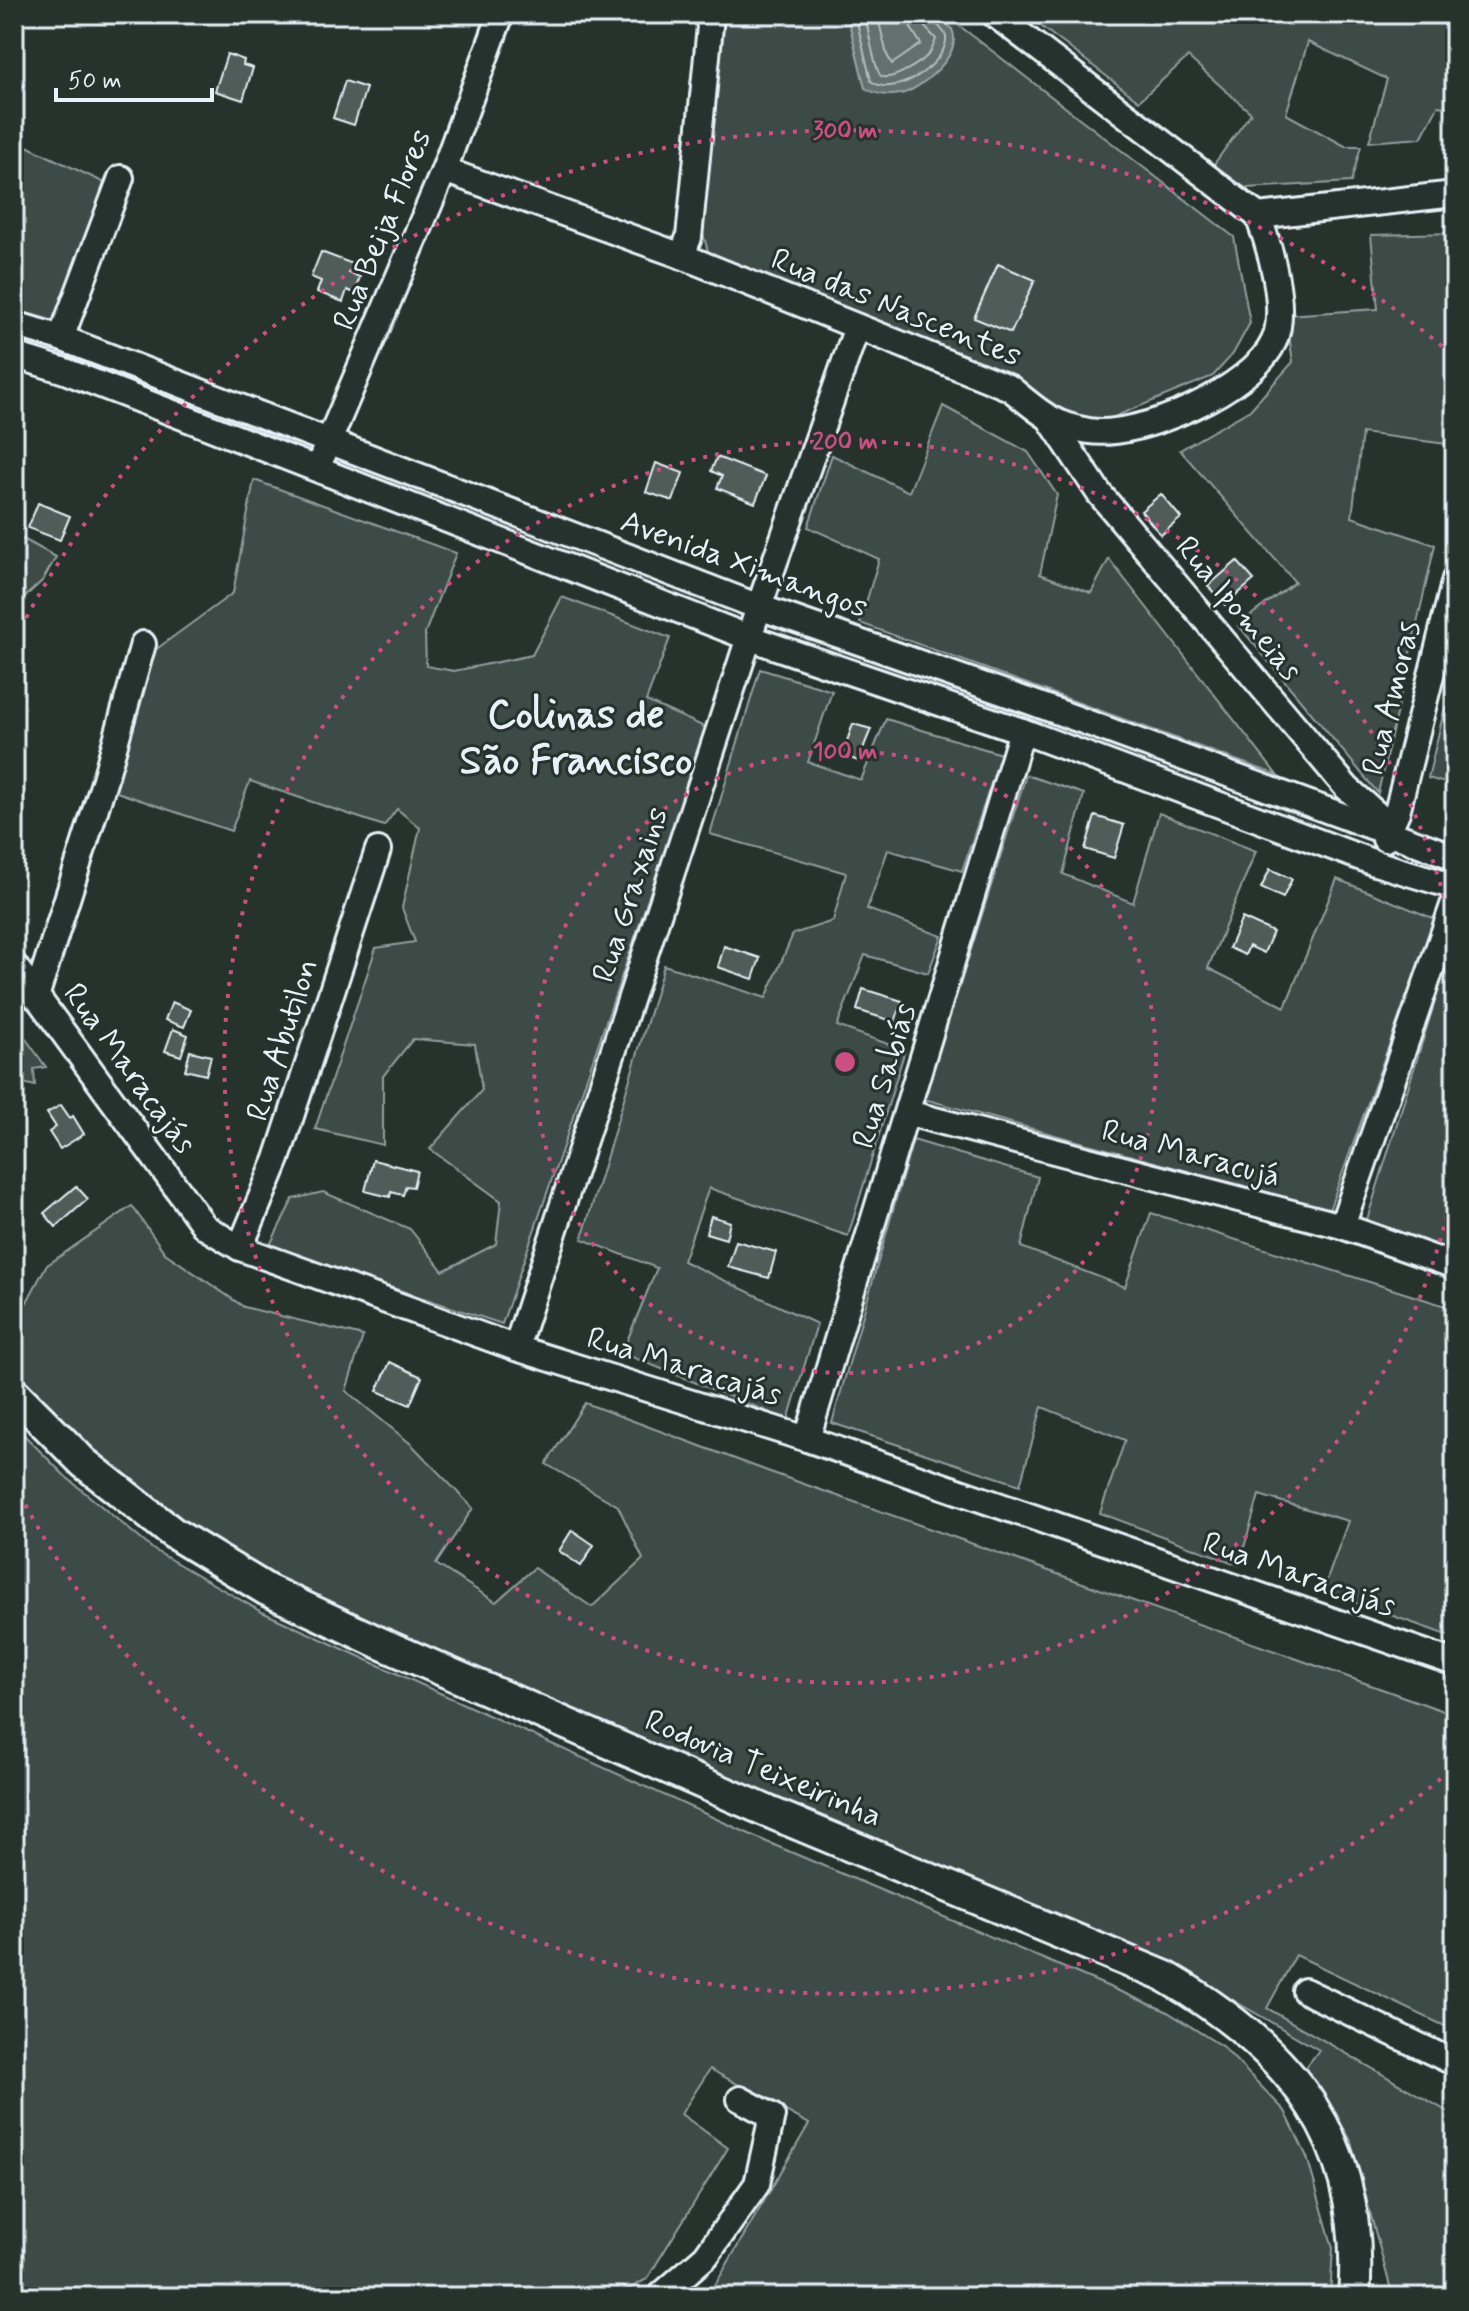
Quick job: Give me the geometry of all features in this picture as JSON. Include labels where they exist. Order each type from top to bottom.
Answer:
[{"type":"main road","name":"Rodovia Teixeirinha","points":[[14,1393],[84,1463],[173,1533],[267,1590],[380,1643],[776,1815],[1166,1977],[1211,2003],[1276,2059],[1305,2095],[1334,2148],[1349,2193],[1355,2231],[1354,2297]]},
{"type":"street","name":"Rua Beija Flores","points":[[317,468],[444,170],[501,14]]},
{"type":"street","points":[[682,256],[689,237],[702,112],[710,26],[707,14]]},
{"type":"street","points":[[994,14],[1258,216],[1455,194]]},
{"type":"street","name":"Rua das Nascentes","points":[[444,170],[682,256],[1010,388],[1051,421],[1091,431],[1134,429],[1208,398],[1243,377],[1261,361],[1274,340],[1278,319],[1269,245],[1258,216]]},
{"type":"street","points":[[61,338],[121,178]]},
{"type":"street","name":"Avenida Ximangos","points":[[14,324],[61,338],[759,607],[1389,829],[1455,857]]},
{"type":"street","name":"Rua Graxains","points":[[516,1348],[759,607],[857,327]]},
{"type":"street","name":"Avenida Ximangos","points":[[14,355],[65,371],[750,638],[1022,731],[1375,863],[1455,887]]},
{"type":"street","name":"Rua Ipomeias","points":[[1051,421],[1099,493],[1347,788],[1389,829]]},
{"type":"street","name":"Rua Amoras","points":[[1375,863],[1401,798],[1455,579]]},
{"type":"street","points":[[36,997],[105,779],[143,644]]},
{"type":"street","name":"Rua Sabiás","points":[[807,1439],[1022,731]]},
{"type":"street","name":"Rua Abutilon","points":[[240,1248],[277,1159],[378,850]]},
{"type":"street","points":[[1342,1226],[1455,900]]},
{"type":"street","name":"Rua Maracajás","points":[[14,965],[205,1227],[240,1248],[516,1348],[807,1439],[1455,1663]]},
{"type":"street","name":"Rua Maracujá","points":[[908,1113],[1342,1226],[1455,1266]]},
{"type":"street","points":[[1305,1991],[1455,2063]]},
{"type":"street","points":[[659,2297],[706,2256],[757,2184],[772,2116],[740,2099]]},
{"type":"shaded area","points":[[723,14],[847,14],[865,87],[952,29],[936,14],[944,14],[1234,237],[1250,323],[1233,354],[1213,376],[1102,422],[1056,414],[709,255],[702,230]]},
{"type":"shaded area","points":[[1025,14],[1455,14],[1455,108],[1438,106],[1421,138],[1369,142],[1387,79],[1308,42],[1286,114],[1345,146],[1361,146],[1351,182],[1246,188],[1212,167],[1251,113],[1188,57],[1139,101]]},
{"type":"shaded area","points":[[14,140],[107,184],[55,326],[14,312]]},
{"type":"shaded area","points":[[1455,233],[1455,445],[1362,433],[1352,517],[1435,545],[1378,793],[1238,625],[1295,582],[1180,450],[1250,410],[1293,362],[1286,315],[1378,309],[1371,235]]},
{"type":"shaded area","points":[[943,406],[1028,452],[1057,495],[1040,574],[1091,593],[1109,559],[1277,775],[860,623],[879,559],[808,527],[832,455],[909,492]]},
{"type":"shaded area","points":[[254,480],[456,553],[425,633],[426,666],[454,671],[532,655],[562,597],[670,638],[646,701],[707,728],[502,1324],[269,1247],[293,1199],[323,1192],[410,1229],[443,1271],[496,1244],[501,1201],[430,1149],[482,1090],[475,1044],[413,1039],[383,1076],[383,1145],[315,1129],[376,948],[415,942],[402,908],[420,828],[397,809],[384,826],[250,781],[231,831],[111,790],[155,650],[233,593]]},
{"type":"shaded area","points":[[14,534],[56,557],[43,580],[14,607]]},
{"type":"shaded area","points":[[1455,665],[1455,786],[1428,778]]},
{"type":"shaded area","points":[[760,669],[832,691],[808,762],[861,780],[886,719],[1001,754],[962,871],[888,850],[867,909],[942,936],[928,973],[865,955],[837,1026],[905,1050],[848,1236],[709,1188],[683,1261],[817,1324],[788,1420],[622,1353],[657,1268],[582,1239],[664,965],[766,998],[793,934],[833,921],[846,873],[710,834]]},
{"type":"shaded area","points":[[1026,775],[1084,794],[1063,874],[1133,903],[1159,813],[1256,851],[1208,968],[1285,1007],[1337,879],[1435,919],[1329,1210],[924,1099]]},
{"type":"shaded area","points":[[1455,937],[1455,1255],[1365,1226]]},
{"type":"shaded area","points":[[14,1022],[46,1067],[34,1069],[35,1086],[19,1082],[14,1084]]},
{"type":"shaded area","points":[[913,1140],[1038,1177],[1021,1247],[1125,1287],[1151,1213],[1455,1309],[1455,1638],[1323,1591],[1348,1521],[1259,1495],[1239,1565],[1100,1513],[1125,1440],[1042,1407],[1020,1485],[832,1423]]},
{"type":"shaded area","points":[[132,1206],[165,1253],[244,1307],[363,1336],[346,1391],[411,1444],[473,1508],[436,1564],[496,1602],[534,1568],[592,1607],[643,1559],[618,1506],[546,1464],[585,1403],[770,1472],[1455,1715],[1455,2031],[1296,1955],[1267,2008],[1455,2116],[1455,2297],[1393,2297],[1350,2139],[1306,2067],[1319,2050],[1192,1973],[1055,1912],[783,1806],[274,1579],[173,1519],[89,1452],[14,1378],[14,1326],[46,1266]]},
{"type":"shaded area","points":[[14,1425],[65,1476],[154,1550],[262,1612],[767,1842],[1166,2011],[1223,2047],[1285,2111],[1307,2157],[1333,2248],[1330,2297],[708,2297],[809,2124],[710,2069],[681,2114],[728,2148],[647,2279],[614,2297],[14,2297]]},
{"type":"water","points":[[847,14],[936,14],[953,32],[951,51],[938,70],[919,86],[901,94],[874,92],[865,88]]},
{"type":"building","points":[[227,54],[244,60],[243,65],[253,68],[243,100],[215,91]]},
{"type":"building","points":[[345,81],[366,88],[354,125],[333,118]]},
{"type":"building","points":[[321,252],[353,264],[349,273],[360,277],[354,293],[347,290],[343,302],[317,292],[321,281],[311,277]]},
{"type":"building","points":[[998,264],[1035,280],[1011,333],[974,318]]},
{"type":"building","points":[[717,457],[766,476],[755,503],[717,488],[722,476],[711,471]]},
{"type":"building","points":[[656,463],[683,473],[673,501],[646,492]]},
{"type":"building","points":[[1161,494],[1181,518],[1161,535],[1141,511]]},
{"type":"building","points":[[38,503],[70,516],[60,540],[28,528]]},
{"type":"building","points":[[1237,561],[1254,580],[1225,605],[1208,586]]},
{"type":"building","points":[[853,724],[871,729],[858,761],[842,755]]},
{"type":"building","points":[[1095,816],[1124,825],[1114,858],[1085,849]]},
{"type":"building","points":[[1270,869],[1292,879],[1283,898],[1261,888]]},
{"type":"building","points":[[1242,918],[1273,932],[1264,953],[1249,946],[1245,955],[1229,948]]},
{"type":"building","points":[[724,946],[760,958],[753,979],[718,967]]},
{"type":"building","points":[[863,989],[902,1001],[895,1022],[857,1010]]},
{"type":"building","points":[[172,1002],[191,1010],[184,1027],[165,1020]]},
{"type":"building","points":[[173,1029],[188,1035],[181,1056],[165,1051]]},
{"type":"building","points":[[190,1051],[211,1056],[206,1075],[185,1070]]},
{"type":"building","points":[[61,1105],[70,1118],[73,1116],[84,1134],[60,1149],[49,1132],[56,1127],[47,1113]]},
{"type":"building","points":[[373,1160],[417,1171],[413,1187],[406,1186],[403,1195],[391,1192],[390,1197],[365,1191]]},
{"type":"building","points":[[76,1186],[88,1199],[56,1227],[44,1213]]},
{"type":"building","points":[[711,1216],[730,1222],[726,1239],[706,1233]]},
{"type":"building","points":[[736,1241],[776,1252],[769,1278],[728,1267]]},
{"type":"building","points":[[390,1362],[422,1377],[410,1405],[377,1391]]},
{"type":"building","points":[[572,1530],[594,1545],[581,1566],[559,1551]]},
{"type":"district","name":"Colinas de São Francisco","points":[[576,739]]}]
